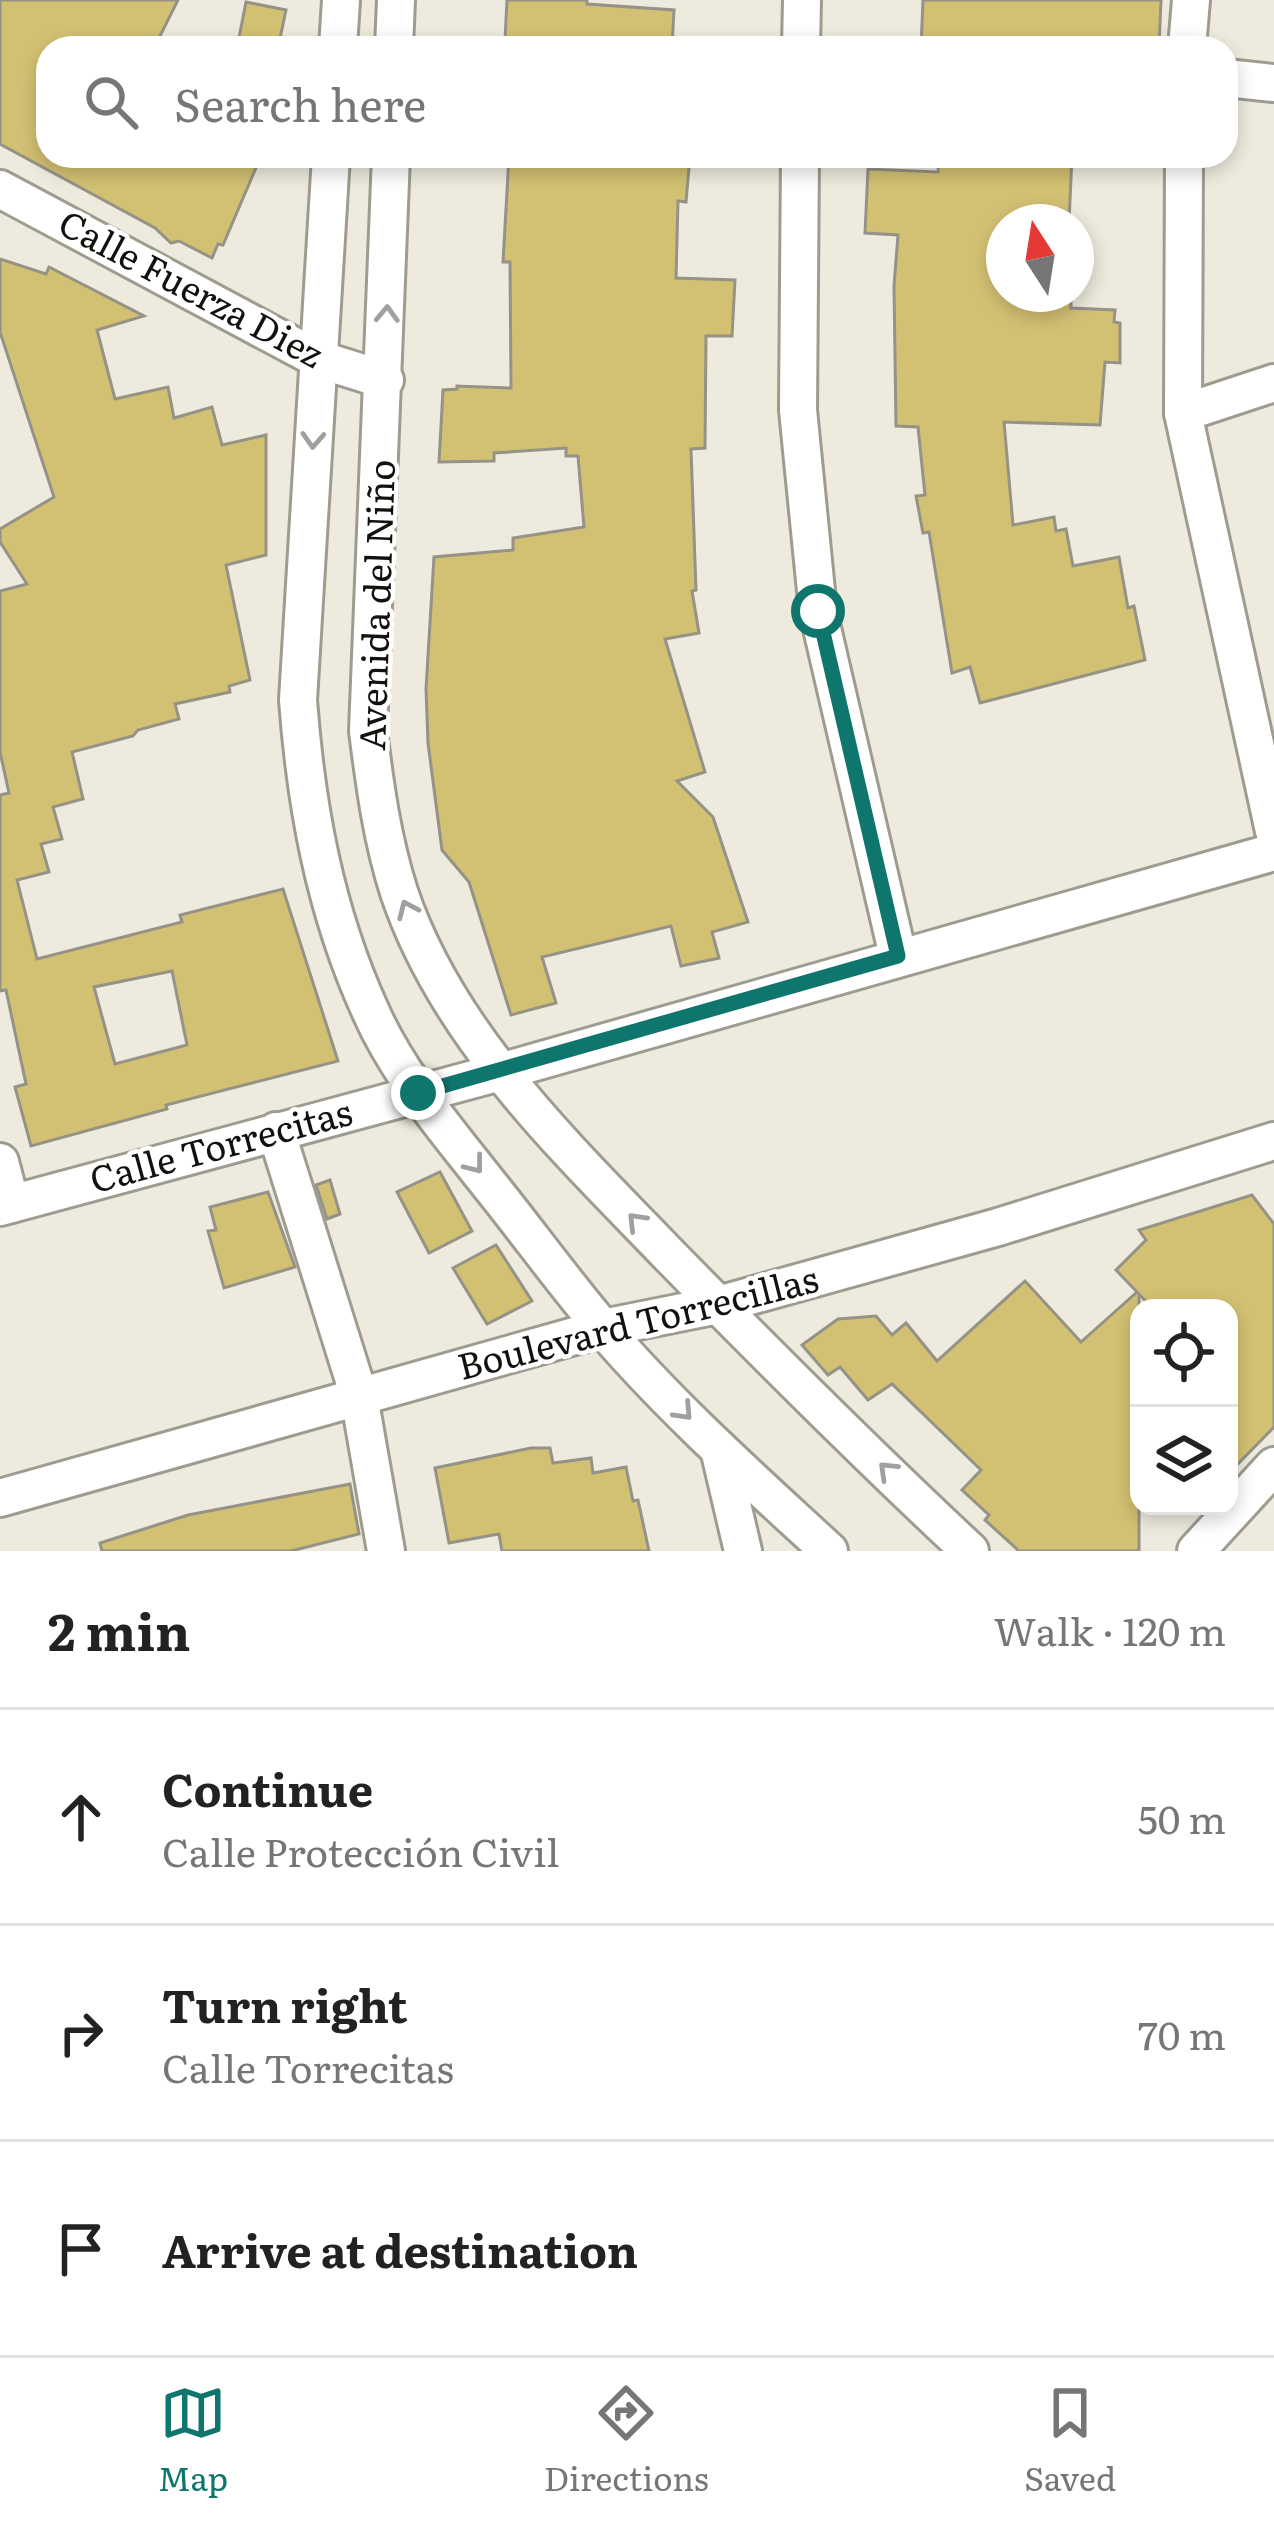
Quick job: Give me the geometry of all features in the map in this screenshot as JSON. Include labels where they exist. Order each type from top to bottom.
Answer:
[{"type":"street","points":[[339,36],[341,0]]},
{"type":"street","points":[[394,36],[396,0]]},
{"type":"street","points":[[801,36],[802,0]]},
{"type":"street","points":[[1188,36],[1190,0]]},
{"type":"street","points":[[1238,79],[1274,83]]},
{"type":"street","name":"Avenida del Niño","points":[[330,168],[298,700],[303,772],[317,852],[339,932],[371,1013],[418,1093],[603,1328],[718,1449],[829,1551]]},
{"type":"street","name":"Avenida del Niño","points":[[391,168],[368,731],[378,814],[400,895],[439,977],[500,1072],[556,1139],[970,1551]]},
{"type":"street","points":[[800,168],[797,410],[818,611],[898,956]]},
{"type":"street","points":[[1184,168],[1183,413],[1274,832]]},
{"type":"street","name":"Calle Fuerza Diez","points":[[0,189],[318,359],[385,380]]},
{"type":"street","points":[[1183,413],[1274,383]]},
{"type":"street","name":"Calle Torrecitas","points":[[5,1205],[500,1072],[1274,852]]},
{"type":"street","points":[[276,1131],[359,1396],[386,1551]]},
{"type":"street","name":"Boulevard Torrecillas","points":[[0,1498],[603,1328],[718,1305],[998,1227],[1274,1141]]},
{"type":"street","points":[[0,1162],[5,1205]]},
{"type":"street","points":[[718,1449],[742,1551]]},
{"type":"street","points":[[1196,1551],[1274,1466]]},
{"type":"building","points":[[0,0],[178,0],[160,36],[36,36],[36,164],[0,144]]},
{"type":"building","points":[[507,0],[587,0],[587,4],[674,10],[673,36],[505,36]]},
{"type":"building","points":[[923,0],[1161,0],[1160,36],[922,36]]},
{"type":"building","points":[[246,2],[286,10],[281,36],[239,36]]},
{"type":"building","points":[[44,168],[256,168],[223,245],[218,244],[212,258],[179,241],[171,243],[155,228]]},
{"type":"building","points":[[508,168],[689,168],[686,202],[678,201],[676,278],[735,280],[732,336],[706,336],[705,448],[691,449],[696,590],[692,591],[699,633],[665,639],[705,772],[677,781],[713,817],[748,922],[712,932],[719,958],[681,966],[671,926],[542,957],[556,1003],[511,1015],[469,882],[442,850],[426,689],[434,557],[513,550],[513,538],[584,527],[578,456],[566,456],[566,448],[494,453],[494,461],[439,462],[443,390],[511,388],[510,262],[503,262]]},
{"type":"building","points":[[1071,168],[1070,204],[986,204],[986,312],[1115,310],[1114,322],[1120,323],[1120,363],[1105,362],[1100,425],[1004,422],[1013,525],[1054,517],[1056,531],[1066,529],[1073,566],[1119,557],[1128,608],[1134,606],[1145,660],[980,703],[970,667],[952,673],[929,532],[923,533],[916,496],[925,495],[918,427],[896,426],[898,235],[865,233],[868,169]]},
{"type":"building","points":[[0,259],[46,274],[49,267],[144,316],[97,330],[115,399],[168,387],[174,418],[212,407],[222,445],[266,435],[266,555],[226,565],[250,680],[229,686],[230,692],[175,704],[179,719],[72,752],[83,799],[53,807],[62,839],[41,844],[49,872],[17,880],[37,959],[182,922],[180,915],[283,889],[338,1061],[31,1146],[15,1087],[26,1084],[6,990],[0,991],[0,795],[9,793],[0,752],[0,591],[27,584],[0,542],[0,529],[54,497],[0,332]],"holes":[[[172,971],[187,1045],[115,1064],[94,987]]]},
{"type":"building","points":[[440,1172],[472,1231],[429,1253],[397,1192]]},
{"type":"building","points":[[330,1180],[340,1214],[327,1219],[316,1185]]},
{"type":"building","points":[[268,1192],[295,1267],[224,1288],[208,1231],[216,1230],[210,1207]]},
{"type":"building","points":[[1252,1195],[1274,1224],[1274,1427],[1238,1464],[1238,1299],[1144,1299],[1139,1294],[1139,1299],[1130,1299],[1130,1515],[1139,1515],[1139,1551],[1019,1551],[985,1520],[989,1515],[962,1490],[981,1470],[892,1384],[868,1400],[840,1367],[828,1375],[802,1345],[838,1319],[876,1316],[892,1335],[906,1323],[937,1361],[1025,1281],[1081,1342],[1137,1292],[1116,1270],[1146,1240],[1139,1230]]},
{"type":"building","points":[[496,1245],[532,1301],[487,1324],[453,1268]]},
{"type":"building","points":[[550,1448],[553,1463],[591,1458],[593,1473],[626,1467],[649,1551],[502,1551],[499,1534],[449,1543],[435,1468]]},
{"type":"building","points":[[350,1484],[359,1534],[291,1551],[102,1551],[100,1543],[188,1515]]},
{"type":"route","points":[[418,1093],[898,956],[818,611]]}]
